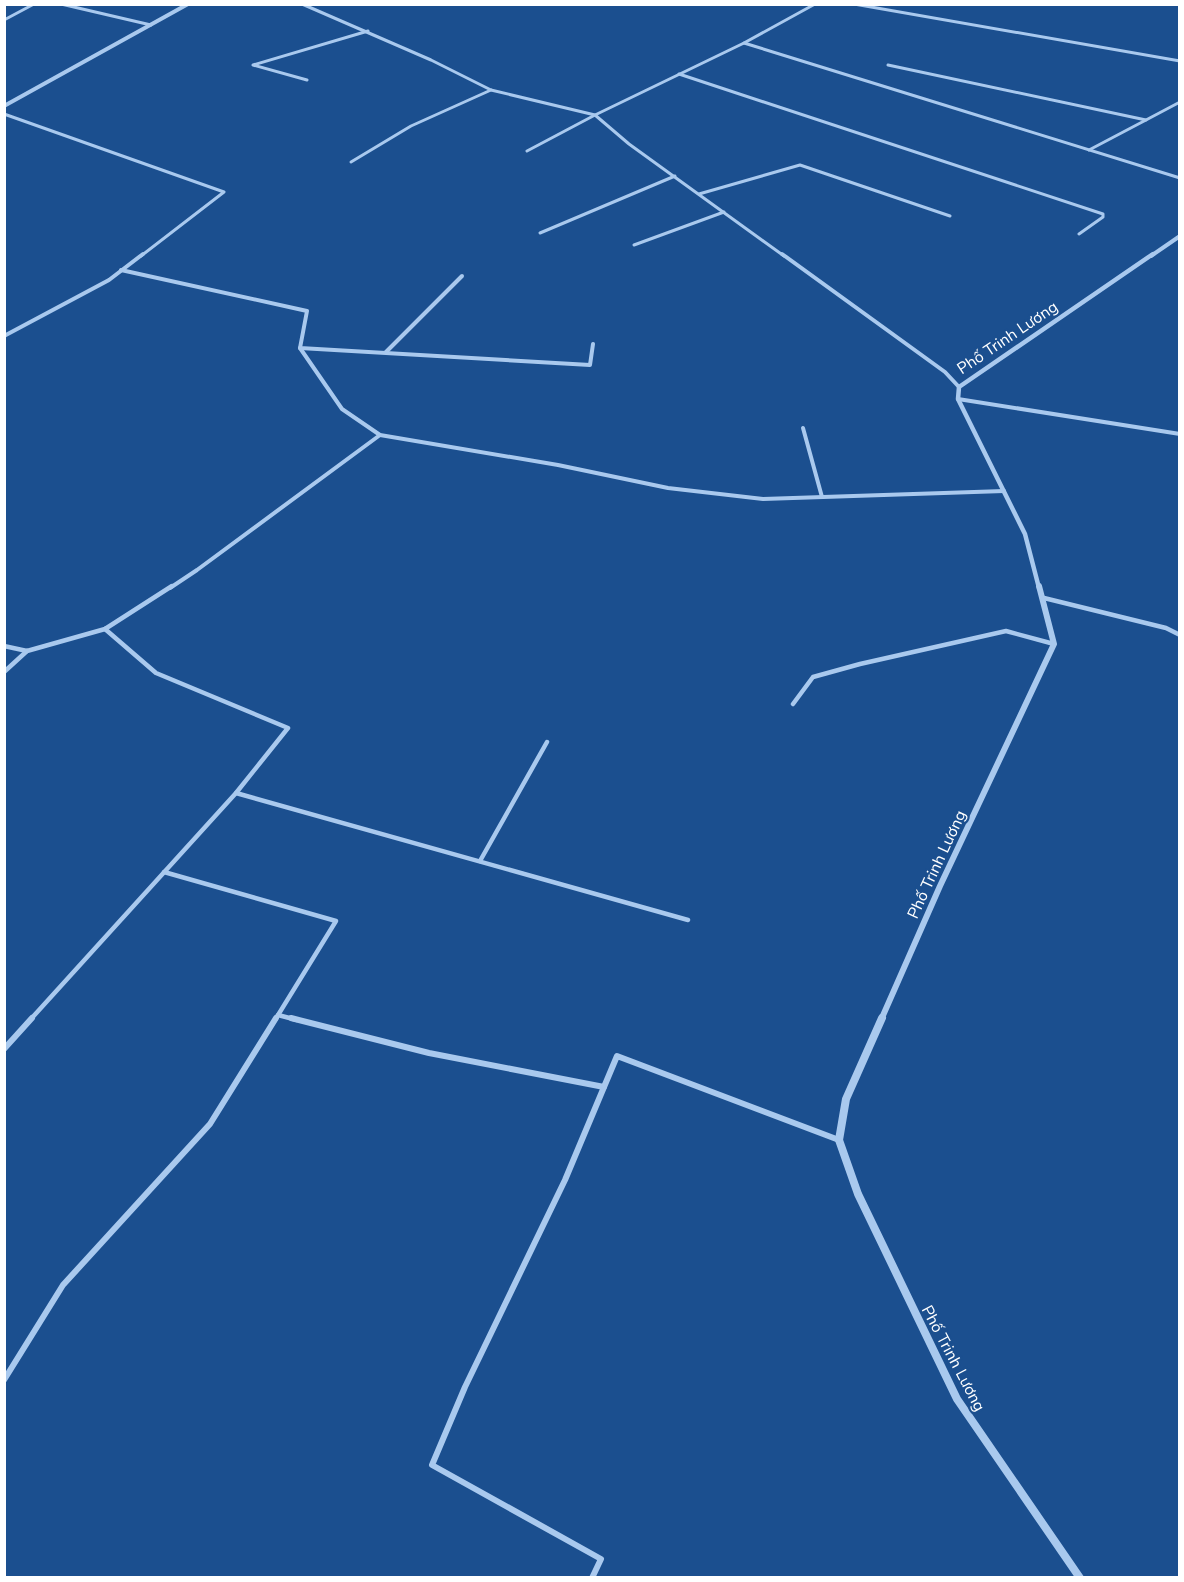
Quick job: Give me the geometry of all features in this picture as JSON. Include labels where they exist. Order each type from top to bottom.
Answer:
[{"type":"street","points":[[4,106],[188,4]]},
{"type":"street","name":"Phố Trinh Lương","points":[[1080,1578],[957,1399],[858,1194],[839,1140],[846,1099],[940,886],[1054,644],[1044,598],[1025,534],[958,399],[959,387],[1179,236]]},
{"type":"lane","points":[[4,20],[34,4]]},
{"type":"lane","points":[[61,4],[151,25]]},
{"type":"lane","points":[[302,4],[368,31],[491,90],[595,115],[699,194],[945,372],[959,387]]},
{"type":"lane","points":[[527,151],[595,115],[744,43],[815,4]]},
{"type":"lane","points":[[854,4],[1179,61]]},
{"type":"lane","points":[[307,81],[253,65],[368,31]]},
{"type":"lane","points":[[744,43],[1179,178]]},
{"type":"lane","points":[[888,65],[1146,120]]},
{"type":"lane","points":[[679,74],[1103,214],[1103,217],[1079,234]]},
{"type":"lane","points":[[351,162],[411,126],[491,90]]},
{"type":"lane","points":[[1089,150],[1179,102]]},
{"type":"lane","points":[[4,114],[224,192],[110,280],[4,336]]},
{"type":"lane","points":[[699,194],[800,165],[950,216]]},
{"type":"lane","points":[[540,232],[675,176]]},
{"type":"lane","points":[[634,245],[724,212]]},
{"type":"lane","points":[[121,270],[307,311],[300,348],[342,409],[380,435],[558,465],[668,488],[763,499],[1004,491]]},
{"type":"lane","points":[[386,352],[462,276]]},
{"type":"lane","points":[[300,348],[590,365],[593,344]]},
{"type":"lane","points":[[958,399],[1179,434]]},
{"type":"lane","points":[[803,428],[822,497]]},
{"type":"lane","points":[[4,672],[27,651],[105,629],[197,570],[380,435]]},
{"type":"lane","points":[[1044,598],[1166,628],[1179,635]]},
{"type":"lane","points":[[4,1049],[236,793],[288,728],[156,673],[105,629]]},
{"type":"lane","points":[[793,704],[813,677],[860,664],[1006,631],[1054,644]]},
{"type":"lane","points":[[4,645],[27,651]]},
{"type":"lane","points":[[480,861],[547,742]]},
{"type":"lane","points":[[236,793],[688,920]]},
{"type":"lane","points":[[4,1380],[63,1285],[210,1124],[336,921],[164,872]]},
{"type":"lane","points":[[278,1015],[429,1053],[604,1087]]},
{"type":"lane","points":[[592,1578],[601,1559],[432,1465],[465,1388],[565,1180],[617,1056],[839,1140]]}]
